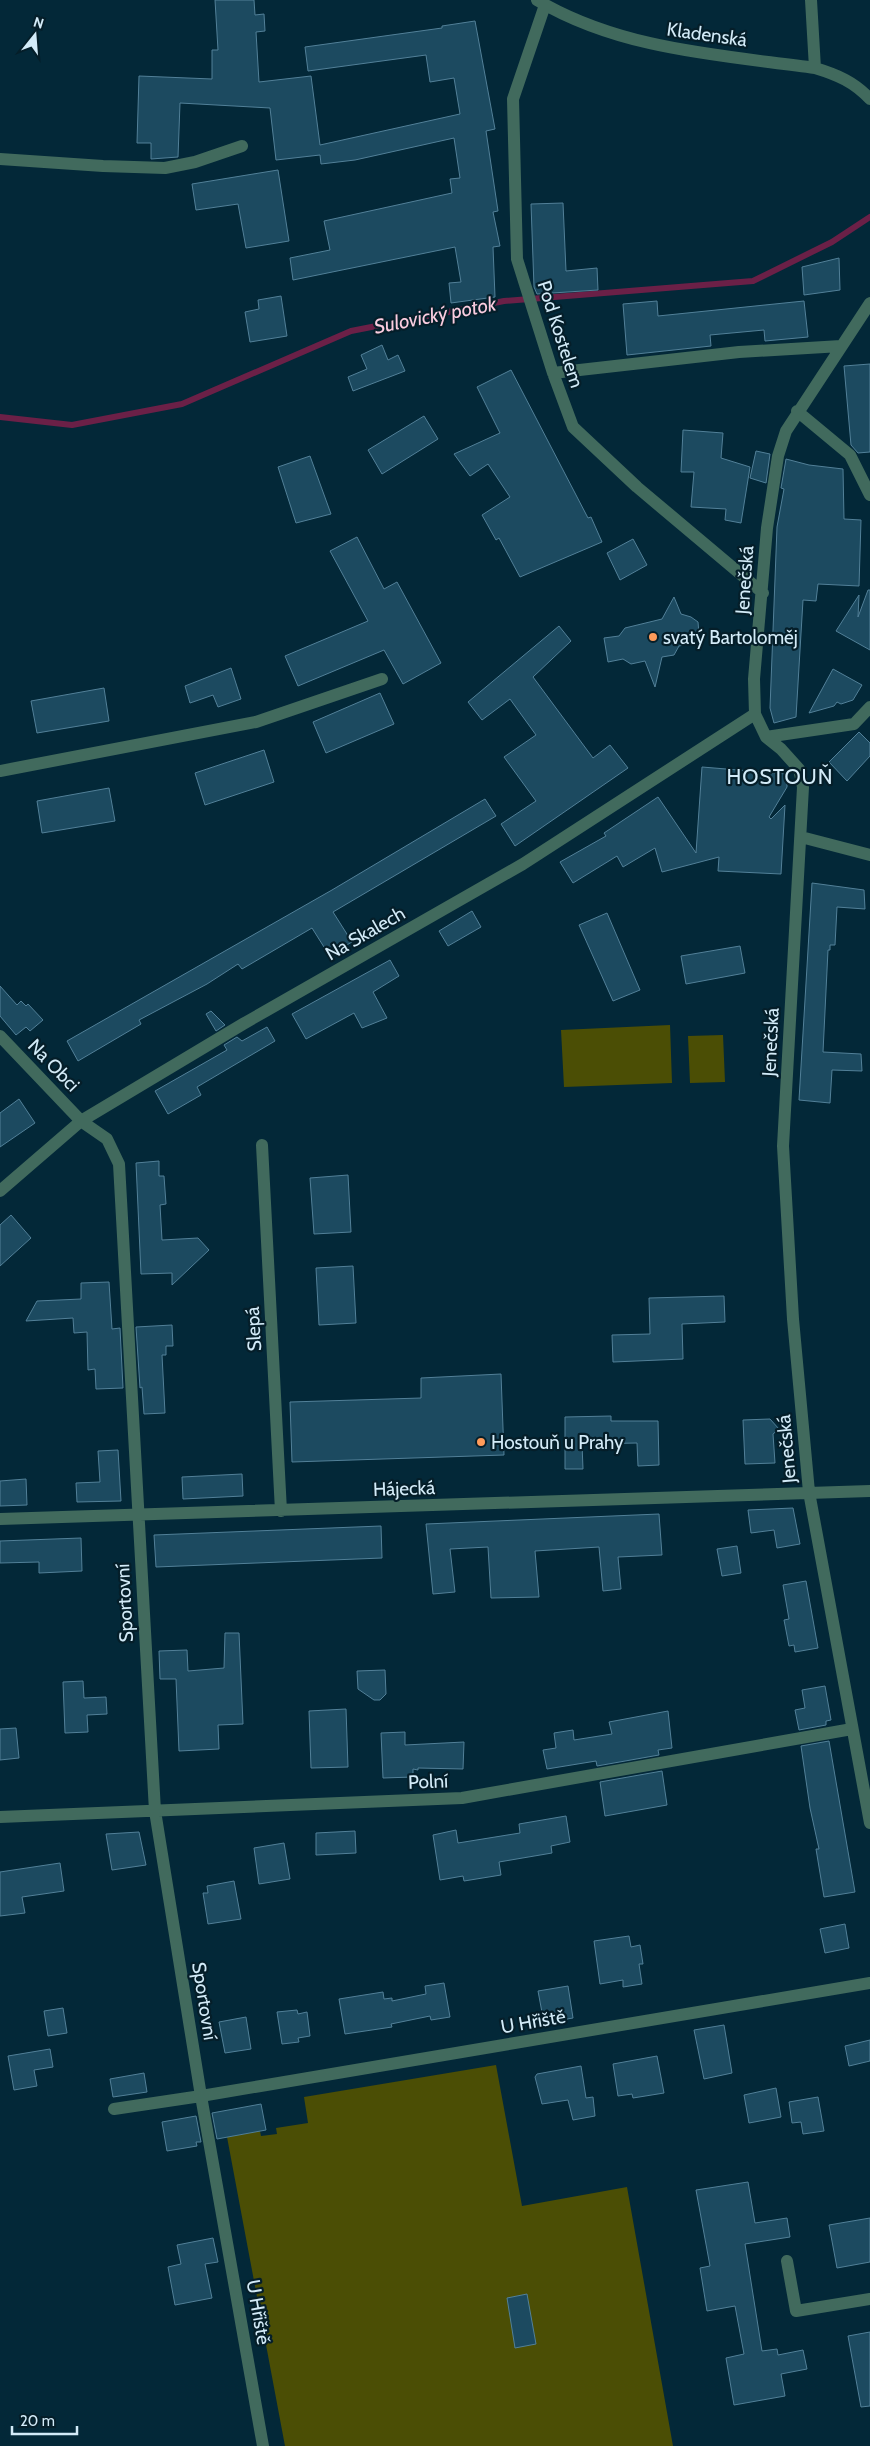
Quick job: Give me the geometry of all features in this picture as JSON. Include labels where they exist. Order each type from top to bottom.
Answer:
[{"type":"street","points":[[811,0],[815,68]]},
{"type":"street","name":"Kladenská","points":[[541,2],[582,22],[656,46],[815,68],[848,80],[869,96]]},
{"type":"street","name":"Pod Kostelem","points":[[541,2],[512,99],[517,259],[553,373],[573,427],[637,487],[763,593]]},
{"type":"street","points":[[0,158],[104,166],[165,168],[195,162],[242,146]]},
{"type":"street","name":"Jenečská","points":[[870,303],[797,411],[786,431],[778,456],[767,528],[763,593],[754,679],[755,714],[766,736],[799,769],[803,787],[783,1146],[793,1319],[809,1492],[870,1823]]},
{"type":"street","points":[[553,373],[739,352],[841,346]]},
{"type":"street","points":[[797,411],[850,455],[870,495]]},
{"type":"street","points":[[0,771],[256,722],[382,679]]},
{"type":"street","points":[[766,736],[854,724],[870,708]]},
{"type":"street","name":"Na Skalech","points":[[0,1191],[81,1121],[243,1024],[523,864],[755,714]]},
{"type":"street","points":[[801,837],[870,855]]},
{"type":"street","name":"Na Obci","points":[[0,1036],[81,1121]]},
{"type":"street","name":"Sportovní","points":[[81,1121],[107,1139],[119,1164],[137,1516],[155,1811],[201,2096]]},
{"type":"street","name":"Slepá","points":[[262,1145],[281,1511]]},
{"type":"street","name":"Hájecká","points":[[0,1519],[870,1491]]},
{"type":"street","name":"Polní","points":[[0,1817],[462,1798],[852,1729]]},
{"type":"street","name":"U Hřiště","points":[[114,2109],[870,1983]]},
{"type":"street","name":"U Hřiště","points":[[201,2096],[263,2446]]},
{"type":"street","points":[[787,2261],[796,2311],[870,2299]]},
{"type":"shaded area","points":[[670,1025],[672,1083],[564,1087],[561,1030]]},
{"type":"shaded area","points":[[723,1035],[725,1082],[690,1083],[688,1036]]},
{"type":"shaded area","points":[[496,2065],[522,2206],[627,2187],[673,2446],[285,2446],[227,2137],[260,2131],[261,2136],[277,2134],[276,2128],[308,2123],[304,2097]]},
{"type":"building","points":[[215,0],[254,0],[255,15],[264,14],[265,31],[256,32],[259,82],[311,76],[320,145],[460,114],[454,78],[430,82],[426,55],[308,71],[305,47],[442,28],[442,26],[475,21],[495,129],[486,131],[498,211],[493,212],[500,246],[493,247],[495,297],[451,303],[449,283],[461,282],[455,247],[293,280],[290,258],[330,250],[324,221],[452,193],[450,179],[460,178],[454,138],[355,160],[321,164],[320,155],[276,160],[270,108],[180,103],[178,157],[151,159],[151,143],[137,143],[139,76],[212,79],[212,50],[218,50]]},
{"type":"building","points":[[278,170],[289,241],[246,248],[238,204],[196,210],[192,184]]},
{"type":"building","points":[[563,203],[566,271],[597,268],[598,290],[537,294],[534,287],[531,204]]},
{"type":"building","points":[[839,258],[840,290],[804,295],[802,267]]},
{"type":"building","points":[[281,296],[287,336],[250,342],[245,312],[259,309],[258,300]]},
{"type":"building","points":[[657,301],[658,316],[804,301],[808,337],[765,341],[764,330],[710,335],[711,346],[627,355],[623,304]]},
{"type":"building","points":[[382,345],[388,360],[398,355],[405,371],[353,391],[348,377],[367,369],[361,355]]},
{"type":"building","points":[[870,364],[870,452],[858,453],[851,445],[844,366]]},
{"type":"building","points":[[511,370],[588,518],[591,517],[602,542],[520,577],[499,538],[496,540],[482,515],[510,497],[488,464],[470,476],[454,454],[500,433],[477,387]]},
{"type":"building","points":[[424,416],[438,439],[382,474],[368,450]]},
{"type":"building","points":[[683,430],[723,433],[721,458],[750,467],[741,523],[725,520],[726,509],[691,507],[694,472],[681,472]]},
{"type":"building","points":[[756,451],[770,454],[766,483],[750,478]]},
{"type":"building","points":[[310,456],[331,514],[296,523],[278,467]]},
{"type":"building","points":[[786,459],[809,465],[843,469],[844,519],[861,520],[859,586],[818,584],[816,601],[803,600],[796,717],[774,723],[770,708],[777,527],[784,489],[781,488]]},
{"type":"building","points":[[357,537],[384,589],[397,582],[441,663],[403,684],[384,650],[298,686],[285,656],[368,621],[330,551]]},
{"type":"building","points":[[633,539],[647,565],[620,580],[607,553]]},
{"type":"building","points":[[868,590],[870,590],[870,650],[836,631],[859,595],[858,617]]},
{"type":"building","name":"svatý Bartoloměj","points":[[674,597],[681,614],[691,617],[698,622],[699,634],[688,644],[679,646],[674,655],[662,657],[655,687],[645,661],[631,664],[623,659],[608,662],[604,638],[619,636],[625,628],[662,619]]},
{"type":"building","points":[[559,626],[571,641],[533,677],[593,758],[610,745],[628,768],[515,846],[501,824],[536,801],[504,757],[536,735],[510,699],[482,720],[468,702]]},
{"type":"building","points":[[231,668],[241,699],[218,707],[213,695],[190,703],[185,686]]},
{"type":"building","points":[[833,669],[862,685],[853,700],[841,704],[837,702],[834,706],[809,713]]},
{"type":"building","points":[[104,688],[109,721],[37,733],[31,701]]},
{"type":"building","points":[[380,693],[394,724],[326,753],[313,722]]},
{"type":"building","points":[[859,732],[870,743],[870,756],[847,781],[829,762]]},
{"type":"building","points":[[264,750],[274,782],[205,805],[195,773]]},
{"type":"building","points":[[702,767],[787,774],[787,787],[769,817],[771,819],[785,805],[781,874],[718,871],[719,857],[662,872],[655,848],[623,867],[617,856],[573,883],[560,862],[606,836],[604,833],[658,797],[696,853]]},
{"type":"building","points":[[109,788],[115,821],[42,833],[37,801]]},
{"type":"building","points":[[485,799],[496,816],[333,912],[352,942],[329,955],[312,928],[242,969],[238,964],[207,984],[139,1020],[141,1024],[78,1061],[67,1041],[332,890]]},
{"type":"building","points":[[812,883],[864,890],[865,909],[837,907],[835,945],[830,945],[830,950],[828,950],[823,1052],[861,1054],[862,1071],[832,1070],[830,1103],[799,1100]]},
{"type":"building","points":[[472,911],[481,927],[448,946],[439,931]]},
{"type":"building","points":[[607,913],[640,990],[613,1001],[579,925]]},
{"type":"building","points":[[740,946],[745,973],[686,984],[681,956]]},
{"type":"building","points":[[390,960],[399,976],[373,992],[387,1018],[362,1028],[354,1013],[306,1039],[292,1014]]},
{"type":"building","points":[[0,986],[17,1005],[21,1001],[26,1006],[28,1004],[43,1020],[30,1031],[26,1027],[16,1035],[0,1016]]},
{"type":"building","points":[[211,1011],[225,1025],[216,1031],[206,1014]]},
{"type":"building","points":[[267,1027],[275,1041],[197,1087],[201,1095],[168,1114],[155,1091],[227,1050],[224,1045],[237,1037],[242,1041]]},
{"type":"building","points":[[19,1099],[35,1123],[0,1147],[0,1113]]},
{"type":"building","points":[[159,1161],[159,1176],[164,1176],[166,1204],[160,1205],[162,1240],[198,1238],[209,1250],[172,1285],[172,1273],[141,1274],[136,1163]]},
{"type":"building","points":[[348,1175],[351,1232],[314,1234],[310,1178]]},
{"type":"building","points":[[11,1215],[31,1238],[0,1266],[0,1225]]},
{"type":"building","points":[[353,1266],[356,1323],[319,1325],[316,1268]]},
{"type":"building","points":[[109,1282],[112,1329],[120,1328],[123,1388],[96,1389],[95,1369],[88,1370],[87,1332],[74,1333],[73,1318],[26,1321],[37,1301],[81,1299],[81,1283]]},
{"type":"building","points":[[724,1296],[725,1322],[682,1324],[683,1359],[613,1362],[612,1335],[650,1334],[649,1298]]},
{"type":"building","points":[[172,1325],[173,1346],[166,1346],[166,1355],[162,1355],[165,1413],[144,1414],[142,1387],[140,1388],[136,1327]]},
{"type":"building","points":[[501,1374],[504,1455],[292,1462],[290,1402],[421,1398],[421,1378]]},
{"type":"building","points":[[611,1416],[611,1421],[658,1421],[659,1465],[638,1466],[637,1443],[582,1444],[583,1469],[565,1469],[565,1417]]},
{"type":"building","points":[[770,1419],[779,1429],[773,1434],[775,1463],[745,1464],[743,1420]]},
{"type":"building","points":[[118,1450],[121,1501],[77,1502],[76,1483],[100,1482],[98,1451]]},
{"type":"building","points":[[242,1474],[243,1496],[183,1499],[182,1477]]},
{"type":"building","points":[[26,1479],[27,1505],[0,1506],[0,1481]]},
{"type":"building","points":[[793,1508],[800,1544],[777,1548],[774,1530],[751,1533],[748,1510]]},
{"type":"building","points":[[659,1514],[662,1555],[618,1557],[621,1589],[603,1591],[599,1547],[535,1551],[539,1597],[491,1598],[488,1547],[450,1549],[455,1592],[433,1594],[426,1524]]},
{"type":"building","points":[[381,1526],[382,1558],[156,1567],[154,1535]]},
{"type":"building","points":[[81,1538],[82,1571],[39,1573],[39,1562],[0,1563],[0,1541]]},
{"type":"building","points":[[737,1546],[741,1573],[722,1576],[717,1549]]},
{"type":"building","points":[[806,1581],[818,1648],[795,1652],[794,1645],[789,1646],[784,1620],[789,1619],[783,1585]]},
{"type":"building","points":[[225,1633],[239,1633],[243,1724],[218,1725],[219,1749],[179,1751],[176,1679],[160,1679],[159,1651],[187,1650],[188,1671],[224,1668]]},
{"type":"building","points":[[385,1670],[386,1694],[380,1700],[374,1700],[358,1689],[357,1671]]},
{"type":"building","points":[[83,1681],[84,1698],[106,1697],[107,1714],[87,1715],[88,1732],[65,1733],[63,1682]]},
{"type":"building","points":[[825,1686],[831,1720],[826,1721],[826,1725],[799,1730],[795,1710],[805,1708],[802,1690]]},
{"type":"building","points":[[346,1709],[348,1767],[311,1768],[309,1711]]},
{"type":"building","points":[[668,1711],[672,1748],[658,1750],[659,1755],[597,1766],[596,1761],[547,1769],[543,1750],[556,1748],[554,1733],[573,1730],[574,1740],[612,1734],[609,1722]]},
{"type":"building","points":[[16,1728],[19,1758],[0,1760],[0,1729]]},
{"type":"building","points":[[405,1732],[405,1745],[464,1742],[463,1769],[418,1768],[418,1770],[413,1769],[413,1777],[383,1778],[381,1733]]},
{"type":"building","points":[[829,1741],[855,1892],[824,1897],[816,1849],[819,1849],[810,1808],[801,1746]]},
{"type":"building","points":[[662,1771],[667,1805],[605,1816],[600,1782]]},
{"type":"building","points":[[566,1816],[570,1842],[551,1846],[552,1853],[499,1862],[501,1875],[464,1881],[463,1876],[440,1880],[433,1835],[456,1830],[458,1843],[520,1833],[519,1824]]},
{"type":"building","points":[[355,1831],[356,1853],[316,1855],[316,1833]]},
{"type":"building","points":[[139,1832],[146,1865],[112,1870],[106,1834]]},
{"type":"building","points":[[284,1843],[290,1879],[259,1884],[254,1848]]},
{"type":"building","points":[[60,1863],[64,1891],[22,1897],[25,1913],[0,1916],[0,1872]]},
{"type":"building","points":[[234,1881],[241,1919],[208,1924],[203,1893],[208,1893],[207,1886]]},
{"type":"building","points":[[845,1924],[849,1948],[825,1953],[820,1929]]},
{"type":"building","points":[[629,1936],[631,1947],[640,1945],[643,1964],[639,1964],[642,1984],[623,1987],[623,1980],[600,1984],[594,1941]]},
{"type":"building","points":[[444,1983],[450,2017],[431,2020],[430,2016],[391,2024],[392,2027],[345,2034],[339,1999],[383,1992],[384,1999],[392,1998],[392,2001],[426,1994],[425,1986]]},
{"type":"building","points":[[568,1986],[573,2018],[544,2023],[538,1991]]},
{"type":"building","points":[[63,2008],[67,2033],[48,2036],[44,2011]]},
{"type":"building","points":[[297,2010],[298,2014],[307,2012],[310,2036],[298,2038],[299,2042],[282,2044],[277,2012]]},
{"type":"building","points":[[246,2017],[251,2049],[225,2053],[219,2022]]},
{"type":"building","points":[[724,2025],[732,2073],[704,2079],[694,2030]]},
{"type":"building","points":[[870,2040],[870,2061],[849,2066],[845,2046]]},
{"type":"building","points":[[50,2049],[53,2067],[34,2070],[37,2086],[14,2090],[8,2056]]},
{"type":"building","points":[[657,2056],[664,2093],[633,2098],[632,2094],[618,2096],[613,2064]]},
{"type":"building","points":[[581,2066],[586,2098],[593,2097],[595,2116],[573,2120],[568,2100],[542,2104],[535,2077],[537,2074]]},
{"type":"building","points":[[144,2073],[147,2092],[113,2097],[110,2079]]},
{"type":"building","points":[[776,2088],[781,2117],[749,2123],[744,2095]]},
{"type":"building","points":[[818,2097],[824,2131],[803,2134],[801,2122],[792,2123],[789,2102]]},
{"type":"building","points":[[261,2104],[266,2130],[217,2139],[212,2113]]},
{"type":"building","points":[[196,2116],[201,2142],[196,2142],[197,2146],[167,2151],[162,2122]]},
{"type":"building","points":[[748,2182],[755,2223],[787,2218],[790,2237],[745,2244],[762,2351],[777,2349],[778,2355],[803,2350],[807,2369],[781,2374],[785,2396],[734,2405],[726,2358],[744,2354],[735,2306],[707,2311],[700,2268],[710,2266],[696,2190]]},
{"type":"building","points":[[870,2218],[870,2262],[837,2268],[829,2225]]},
{"type":"building","points":[[213,2238],[218,2262],[205,2264],[212,2298],[175,2305],[168,2267],[181,2264],[177,2245]]},
{"type":"building","points":[[527,2294],[536,2344],[515,2348],[507,2298]]},
{"type":"building","points":[[870,2332],[870,2406],[861,2407],[848,2336]]},
{"type":"waterway","name":"Sulovický potok","points":[[0,417],[72,425],[182,404],[351,331],[504,301],[753,281],[832,242],[870,217]]},
{"type":"place","name":"svatý Bartoloměj","points":[[653,637]]},
{"type":"place","name":"Hostouň u Prahy","points":[[481,1442]]},
{"type":"district","name":"HOSTOUŇ","points":[[780,777]]}]
